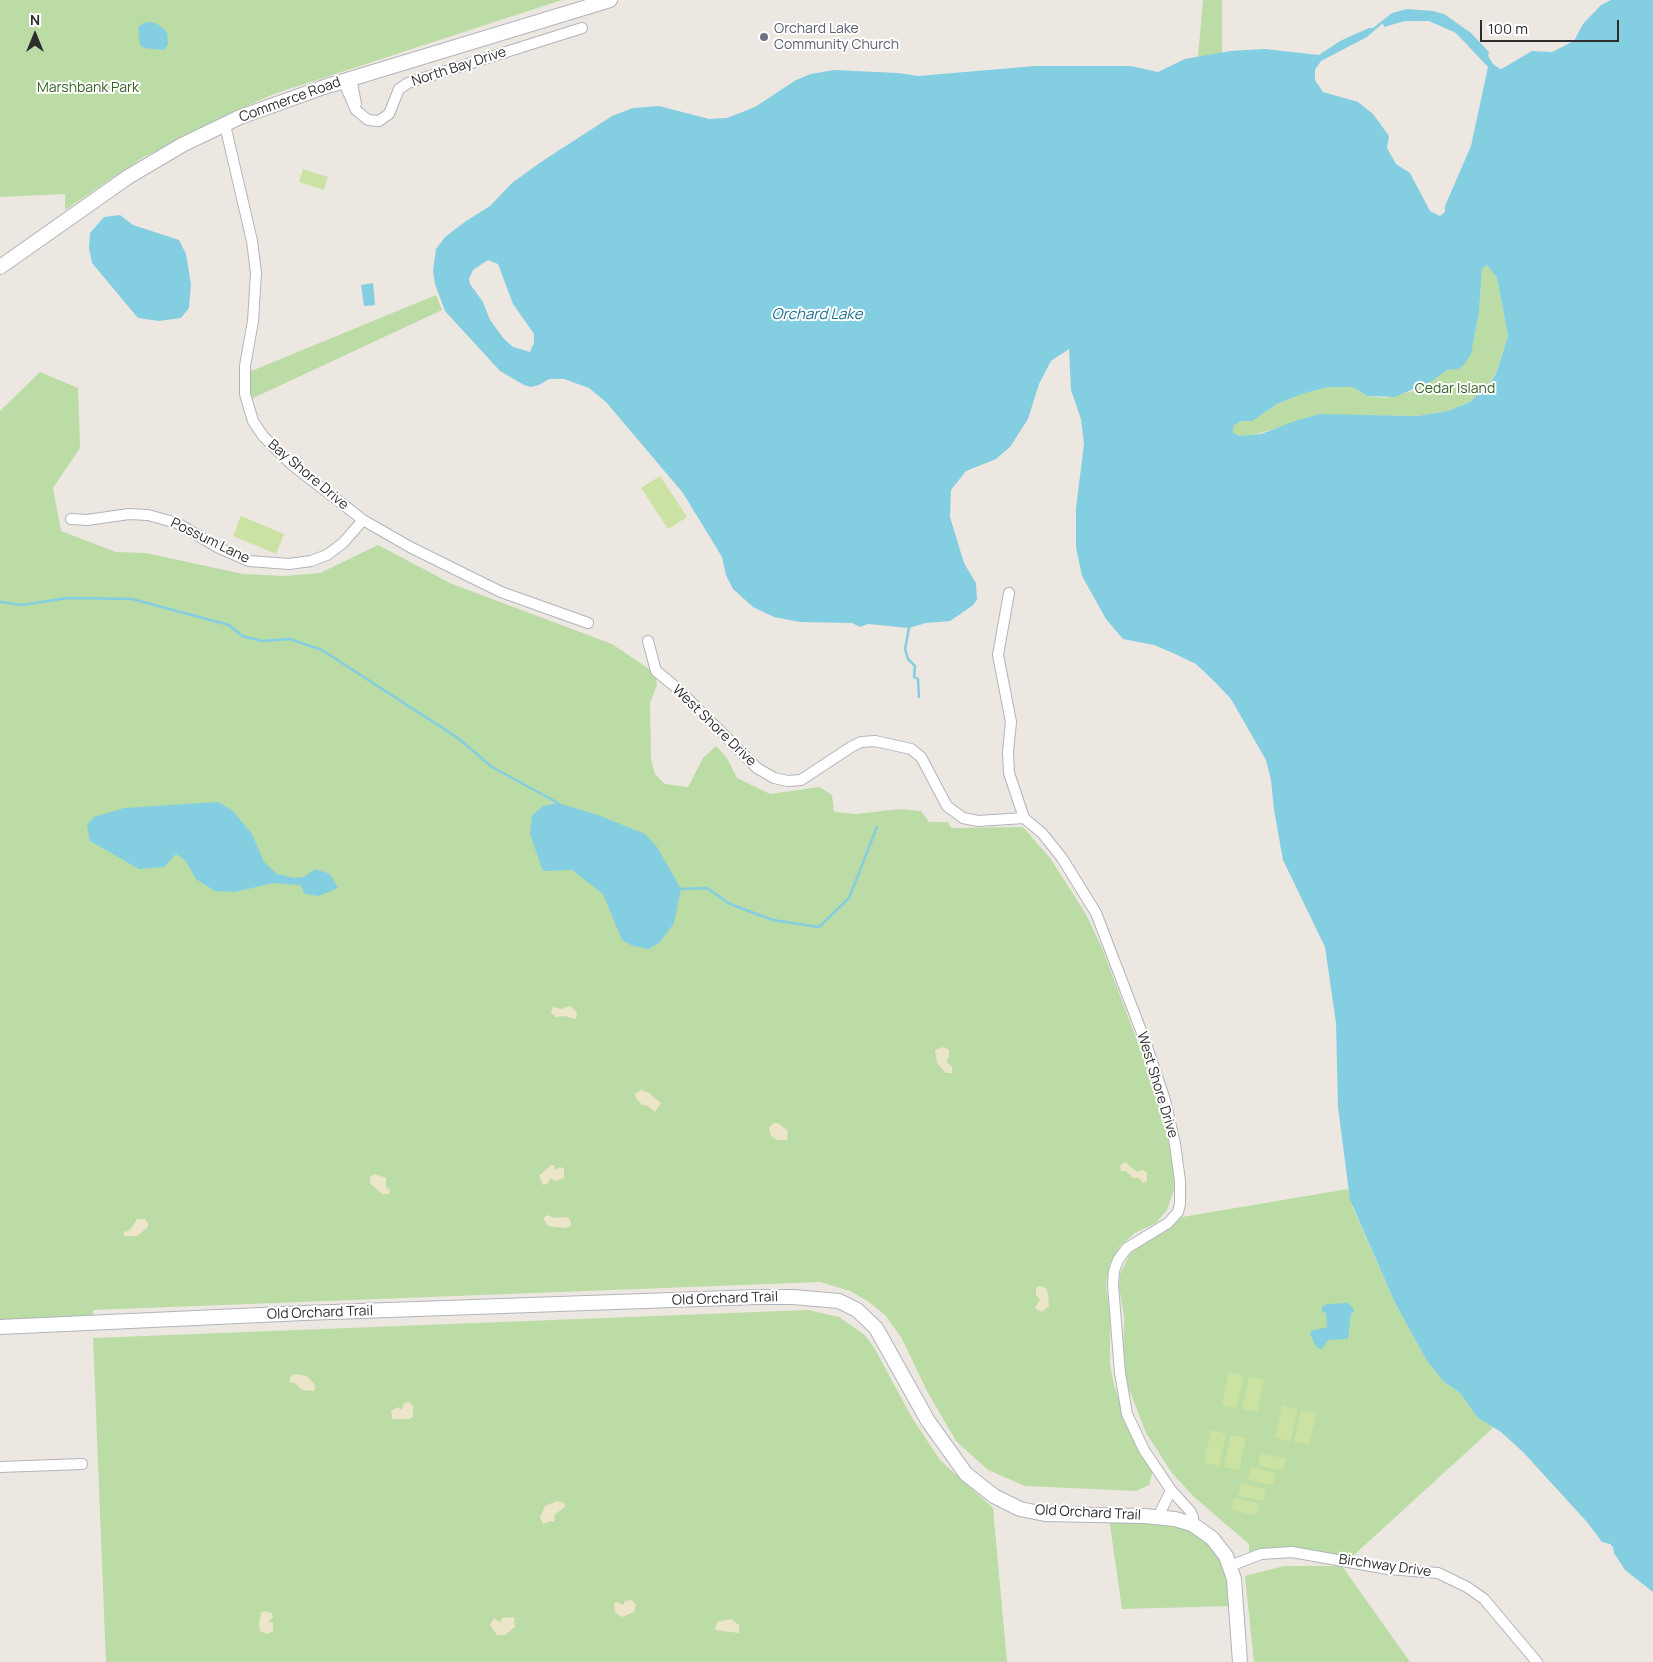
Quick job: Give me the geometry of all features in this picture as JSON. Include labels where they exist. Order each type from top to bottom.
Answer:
[{"type":"street","name":"Commerce Road","points":[[0,267],[128,177],[182,145],[224,125],[278,102],[610,0]]},
{"type":"street","name":"North Bay Drive","points":[[347,80],[356,110],[368,120],[381,120],[389,114],[399,89],[411,81],[582,28]]},
{"type":"street","name":"Bay Shore Drive","points":[[224,125],[252,241],[256,273],[253,321],[244,366],[247,406],[253,420],[277,451],[363,520],[410,547],[501,592],[588,623]]},
{"type":"street","name":"Possum Lane","points":[[72,519],[88,520],[129,514],[148,515],[177,523],[219,548],[249,561],[289,564],[311,561],[327,555],[344,543],[363,520]]},
{"type":"street","points":[[1009,593],[998,655],[1011,722],[1008,752],[1009,773],[1024,818]]},
{"type":"street","name":"West Shore Drive","points":[[648,641],[656,671],[677,688],[757,768],[774,778],[788,781],[801,780],[861,742],[875,741],[911,749],[921,757],[947,806],[963,818],[978,821],[1024,818],[1042,833],[1062,858],[1096,913],[1145,1041],[1165,1100],[1175,1144],[1180,1181],[1178,1212],[1168,1223],[1127,1248],[1118,1260],[1114,1271],[1113,1285],[1120,1373],[1127,1414],[1144,1450],[1171,1490],[1190,1511],[1193,1517],[1192,1524]]},
{"type":"street","name":"Old Orchard Trail","points":[[0,1327],[304,1313],[757,1298],[801,1297],[839,1300],[857,1310],[876,1328],[928,1421],[966,1474],[994,1496],[1020,1509],[1046,1514],[1158,1517],[1192,1524],[1212,1538],[1230,1566],[1236,1593],[1240,1662]]},
{"type":"street","points":[[0,1467],[82,1464]]},
{"type":"street","points":[[1158,1517],[1171,1490]]},
{"type":"street","name":"Birchway Drive","points":[[1230,1566],[1262,1554],[1292,1552],[1388,1569],[1438,1573],[1466,1587],[1484,1599],[1537,1662]]},
{"type":"green space","name":"Marshbank Park","points":[[0,0],[562,0],[274,94],[233,112],[142,158],[65,210],[65,194],[0,197]]},
{"type":"green space","points":[[1203,0],[1222,0],[1222,53],[1198,57]]},
{"type":"green space","points":[[303,169],[328,177],[324,190],[299,182]]},
{"type":"green space","name":"Cedar Island","points":[[1487,265],[1497,278],[1508,336],[1496,373],[1489,384],[1470,402],[1448,411],[1417,416],[1350,415],[1277,428],[1250,436],[1241,436],[1233,433],[1233,426],[1241,421],[1256,418],[1277,404],[1302,394],[1328,387],[1353,387],[1367,396],[1385,398],[1413,391],[1447,370],[1452,370],[1473,345],[1479,313],[1482,269]]},
{"type":"green space","points":[[436,295],[442,310],[251,399],[249,372]]},
{"type":"green space","points":[[40,372],[78,388],[80,448],[53,488],[61,531],[116,552],[146,553],[243,574],[284,576],[320,573],[378,545],[452,584],[612,644],[655,673],[657,685],[650,703],[651,759],[655,774],[665,784],[688,787],[703,758],[716,746],[727,758],[737,778],[770,794],[819,787],[832,795],[834,812],[856,814],[900,809],[921,811],[929,822],[948,822],[951,828],[1023,827],[1050,858],[1087,916],[1102,948],[1149,1072],[1164,1121],[1173,1164],[1174,1189],[1167,1210],[1156,1223],[1135,1233],[1120,1246],[1110,1263],[1106,1284],[1110,1317],[1110,1364],[1114,1385],[1125,1419],[1153,1471],[1149,1485],[1136,1491],[1025,1486],[988,1470],[956,1441],[927,1391],[901,1337],[885,1315],[869,1302],[850,1291],[820,1282],[93,1310],[93,1324],[0,1326],[0,411]]},
{"type":"green space","points":[[660,476],[687,517],[668,529],[641,488]]},
{"type":"green space","points":[[241,516],[284,534],[276,554],[233,536]]},
{"type":"green space","points":[[1348,1189],[1352,1206],[1395,1303],[1427,1361],[1443,1381],[1460,1393],[1477,1417],[1494,1427],[1342,1566],[1410,1662],[1254,1662],[1245,1576],[1284,1566],[1338,1566],[1331,1561],[1283,1548],[1249,1553],[1249,1544],[1194,1497],[1172,1473],[1146,1433],[1128,1386],[1123,1361],[1124,1316],[1119,1287],[1120,1274],[1130,1254],[1141,1245],[1166,1231],[1182,1211],[1182,1217]]},
{"type":"green space","points":[[808,1310],[839,1317],[865,1335],[875,1349],[911,1416],[940,1460],[993,1508],[1007,1662],[106,1662],[93,1338]]},
{"type":"green space","points":[[1229,1372],[1244,1376],[1237,1408],[1222,1405]]},
{"type":"green space","points":[[1249,1377],[1264,1380],[1257,1412],[1242,1409]]},
{"type":"green space","points":[[1282,1405],[1297,1409],[1290,1441],[1275,1438]]},
{"type":"green space","points":[[1301,1410],[1317,1413],[1309,1445],[1294,1442]]},
{"type":"green space","points":[[1211,1430],[1226,1434],[1219,1466],[1204,1463]]},
{"type":"green space","points":[[1231,1435],[1246,1438],[1239,1470],[1224,1467]]},
{"type":"green space","points":[[1261,1453],[1286,1459],[1283,1471],[1258,1466]]},
{"type":"green space","points":[[1251,1467],[1276,1473],[1273,1485],[1248,1480]]},
{"type":"green space","points":[[1241,1483],[1266,1489],[1263,1501],[1238,1496]]},
{"type":"green space","points":[[1234,1498],[1259,1503],[1256,1516],[1231,1510]]},
{"type":"green space","points":[[1109,1518],[1178,1522],[1227,1558],[1231,1606],[1122,1609]]},
{"type":"sand","points":[[570,1006],[576,1011],[577,1016],[575,1019],[565,1016],[555,1017],[551,1012],[553,1007],[561,1009]]},
{"type":"sand","points":[[943,1047],[949,1050],[949,1057],[946,1062],[952,1067],[952,1073],[946,1073],[937,1063],[935,1050]]},
{"type":"sand","points":[[641,1090],[649,1093],[661,1103],[655,1112],[648,1106],[642,1105],[636,1098],[635,1094]]},
{"type":"sand","points":[[773,1123],[778,1123],[788,1131],[787,1140],[777,1140],[771,1136],[769,1128]]},
{"type":"sand","points":[[1125,1162],[1137,1172],[1142,1170],[1147,1172],[1147,1181],[1143,1183],[1139,1178],[1133,1178],[1126,1171],[1121,1171],[1120,1166]]},
{"type":"sand","points":[[551,1165],[554,1165],[555,1170],[560,1167],[564,1169],[564,1178],[555,1181],[551,1178],[548,1183],[543,1185],[539,1176]]},
{"type":"sand","points":[[375,1174],[386,1178],[386,1187],[390,1190],[389,1194],[382,1194],[370,1183],[370,1177]]},
{"type":"sand","points":[[547,1215],[554,1218],[568,1217],[571,1226],[564,1228],[548,1226],[543,1218]]},
{"type":"sand","points":[[137,1219],[145,1219],[148,1227],[137,1236],[124,1236],[124,1232],[130,1230]]},
{"type":"sand","points":[[1039,1286],[1046,1288],[1048,1294],[1049,1306],[1042,1312],[1035,1308],[1040,1300],[1036,1295],[1036,1288]]},
{"type":"sand","points":[[296,1374],[307,1376],[315,1385],[314,1391],[302,1390],[295,1383],[289,1382],[291,1376]]},
{"type":"sand","points":[[409,1402],[413,1406],[413,1417],[409,1419],[392,1419],[391,1411],[398,1407],[402,1410],[403,1404]]},
{"type":"sand","points":[[557,1501],[564,1503],[565,1507],[555,1514],[554,1522],[550,1521],[543,1524],[540,1517],[545,1506]]},
{"type":"sand","points":[[632,1600],[636,1605],[634,1612],[622,1617],[615,1613],[614,1603],[617,1602],[623,1605],[625,1601]]},
{"type":"sand","points":[[265,1611],[272,1613],[273,1618],[268,1621],[273,1623],[273,1631],[267,1634],[260,1631],[259,1624],[261,1613]]},
{"type":"sand","points":[[514,1617],[515,1627],[505,1635],[497,1635],[490,1625],[494,1618],[500,1623],[502,1618]]},
{"type":"sand","points":[[731,1619],[739,1625],[739,1633],[715,1630],[717,1622]]},
{"type":"water","name":"Orchard Lake","points":[[1611,0],[1653,0],[1653,1592],[1625,1570],[1614,1553],[1613,1547],[1602,1542],[1587,1522],[1523,1452],[1501,1432],[1477,1417],[1460,1393],[1443,1381],[1427,1361],[1395,1303],[1350,1200],[1338,1107],[1336,1023],[1325,947],[1283,860],[1271,780],[1266,760],[1231,699],[1215,682],[1196,664],[1173,653],[1154,645],[1123,639],[1106,619],[1082,576],[1076,547],[1076,508],[1084,444],[1081,419],[1071,390],[1069,349],[1051,361],[1039,384],[1028,419],[1010,447],[996,459],[966,471],[951,490],[950,517],[964,563],[976,583],[977,600],[972,606],[950,621],[926,623],[909,628],[868,624],[860,627],[852,623],[800,622],[774,617],[753,607],[733,589],[726,575],[722,557],[683,493],[606,402],[589,388],[564,379],[549,379],[531,387],[500,371],[445,311],[435,284],[433,271],[436,249],[445,237],[490,206],[512,183],[541,162],[612,116],[633,108],[659,106],[709,119],[727,118],[755,107],[796,80],[811,74],[834,70],[898,73],[918,76],[1035,66],[1131,66],[1158,72],[1185,59],[1230,51],[1265,49],[1319,55],[1340,41],[1373,28],[1392,13],[1407,9],[1444,14],[1471,33],[1489,52],[1488,56],[1493,64],[1500,69],[1532,51],[1552,52],[1574,41],[1583,24],[1601,5]],"holes":[[[1405,21],[1429,21],[1456,33],[1488,67],[1471,146],[1445,206],[1445,212],[1440,216],[1430,211],[1410,173],[1396,164],[1387,148],[1389,136],[1373,114],[1358,102],[1323,92],[1315,80],[1315,70],[1321,61],[1367,37],[1383,23],[1384,27]],[[488,260],[498,264],[513,304],[534,334],[534,343],[530,352],[513,347],[504,339],[490,320],[483,302],[470,284],[469,279],[473,270]],[[1487,265],[1497,278],[1508,336],[1496,374],[1489,384],[1470,402],[1448,411],[1417,416],[1320,414],[1261,434],[1241,436],[1233,433],[1233,426],[1241,421],[1252,421],[1277,404],[1302,394],[1328,387],[1353,387],[1367,396],[1395,397],[1432,381],[1447,370],[1458,369],[1464,365],[1471,354],[1479,313],[1482,269]]]},
{"type":"water","points":[[151,22],[159,25],[167,32],[168,44],[164,50],[144,48],[140,45],[138,28],[143,23]]},
{"type":"water","points":[[120,215],[133,225],[179,240],[186,254],[191,284],[189,308],[181,318],[159,321],[138,318],[92,263],[89,248],[90,233],[104,217]]},
{"type":"water","points":[[373,283],[375,305],[364,306],[361,285]]},
{"type":"water","points":[[218,802],[232,810],[252,834],[264,862],[277,874],[294,878],[304,877],[315,869],[330,874],[338,888],[319,896],[305,894],[300,885],[273,883],[235,892],[215,891],[196,879],[185,860],[176,854],[164,867],[139,869],[90,841],[87,825],[94,817],[124,808]]},
{"type":"water","points":[[558,803],[598,815],[645,834],[657,847],[681,889],[674,923],[660,942],[649,949],[633,946],[622,940],[603,894],[572,870],[543,871],[530,834],[532,816],[543,806]]},
{"type":"water","points":[[1348,1303],[1354,1309],[1354,1312],[1351,1313],[1348,1339],[1328,1340],[1322,1349],[1317,1348],[1310,1334],[1311,1331],[1327,1327],[1326,1313],[1322,1312],[1322,1307],[1327,1304]]},
{"type":"waterway","points":[[0,602],[22,605],[67,598],[132,599],[229,625],[242,636],[262,641],[290,639],[322,650],[458,738],[492,767],[558,803]]},
{"type":"waterway","points":[[909,628],[905,649],[908,659],[915,666],[914,677],[918,679],[919,697]]},
{"type":"waterway","points":[[681,889],[707,888],[730,904],[773,920],[819,927],[849,898],[877,827]]},
{"type":"place","name":"Orchard Lake Community Church","points":[[764,37]]}]
